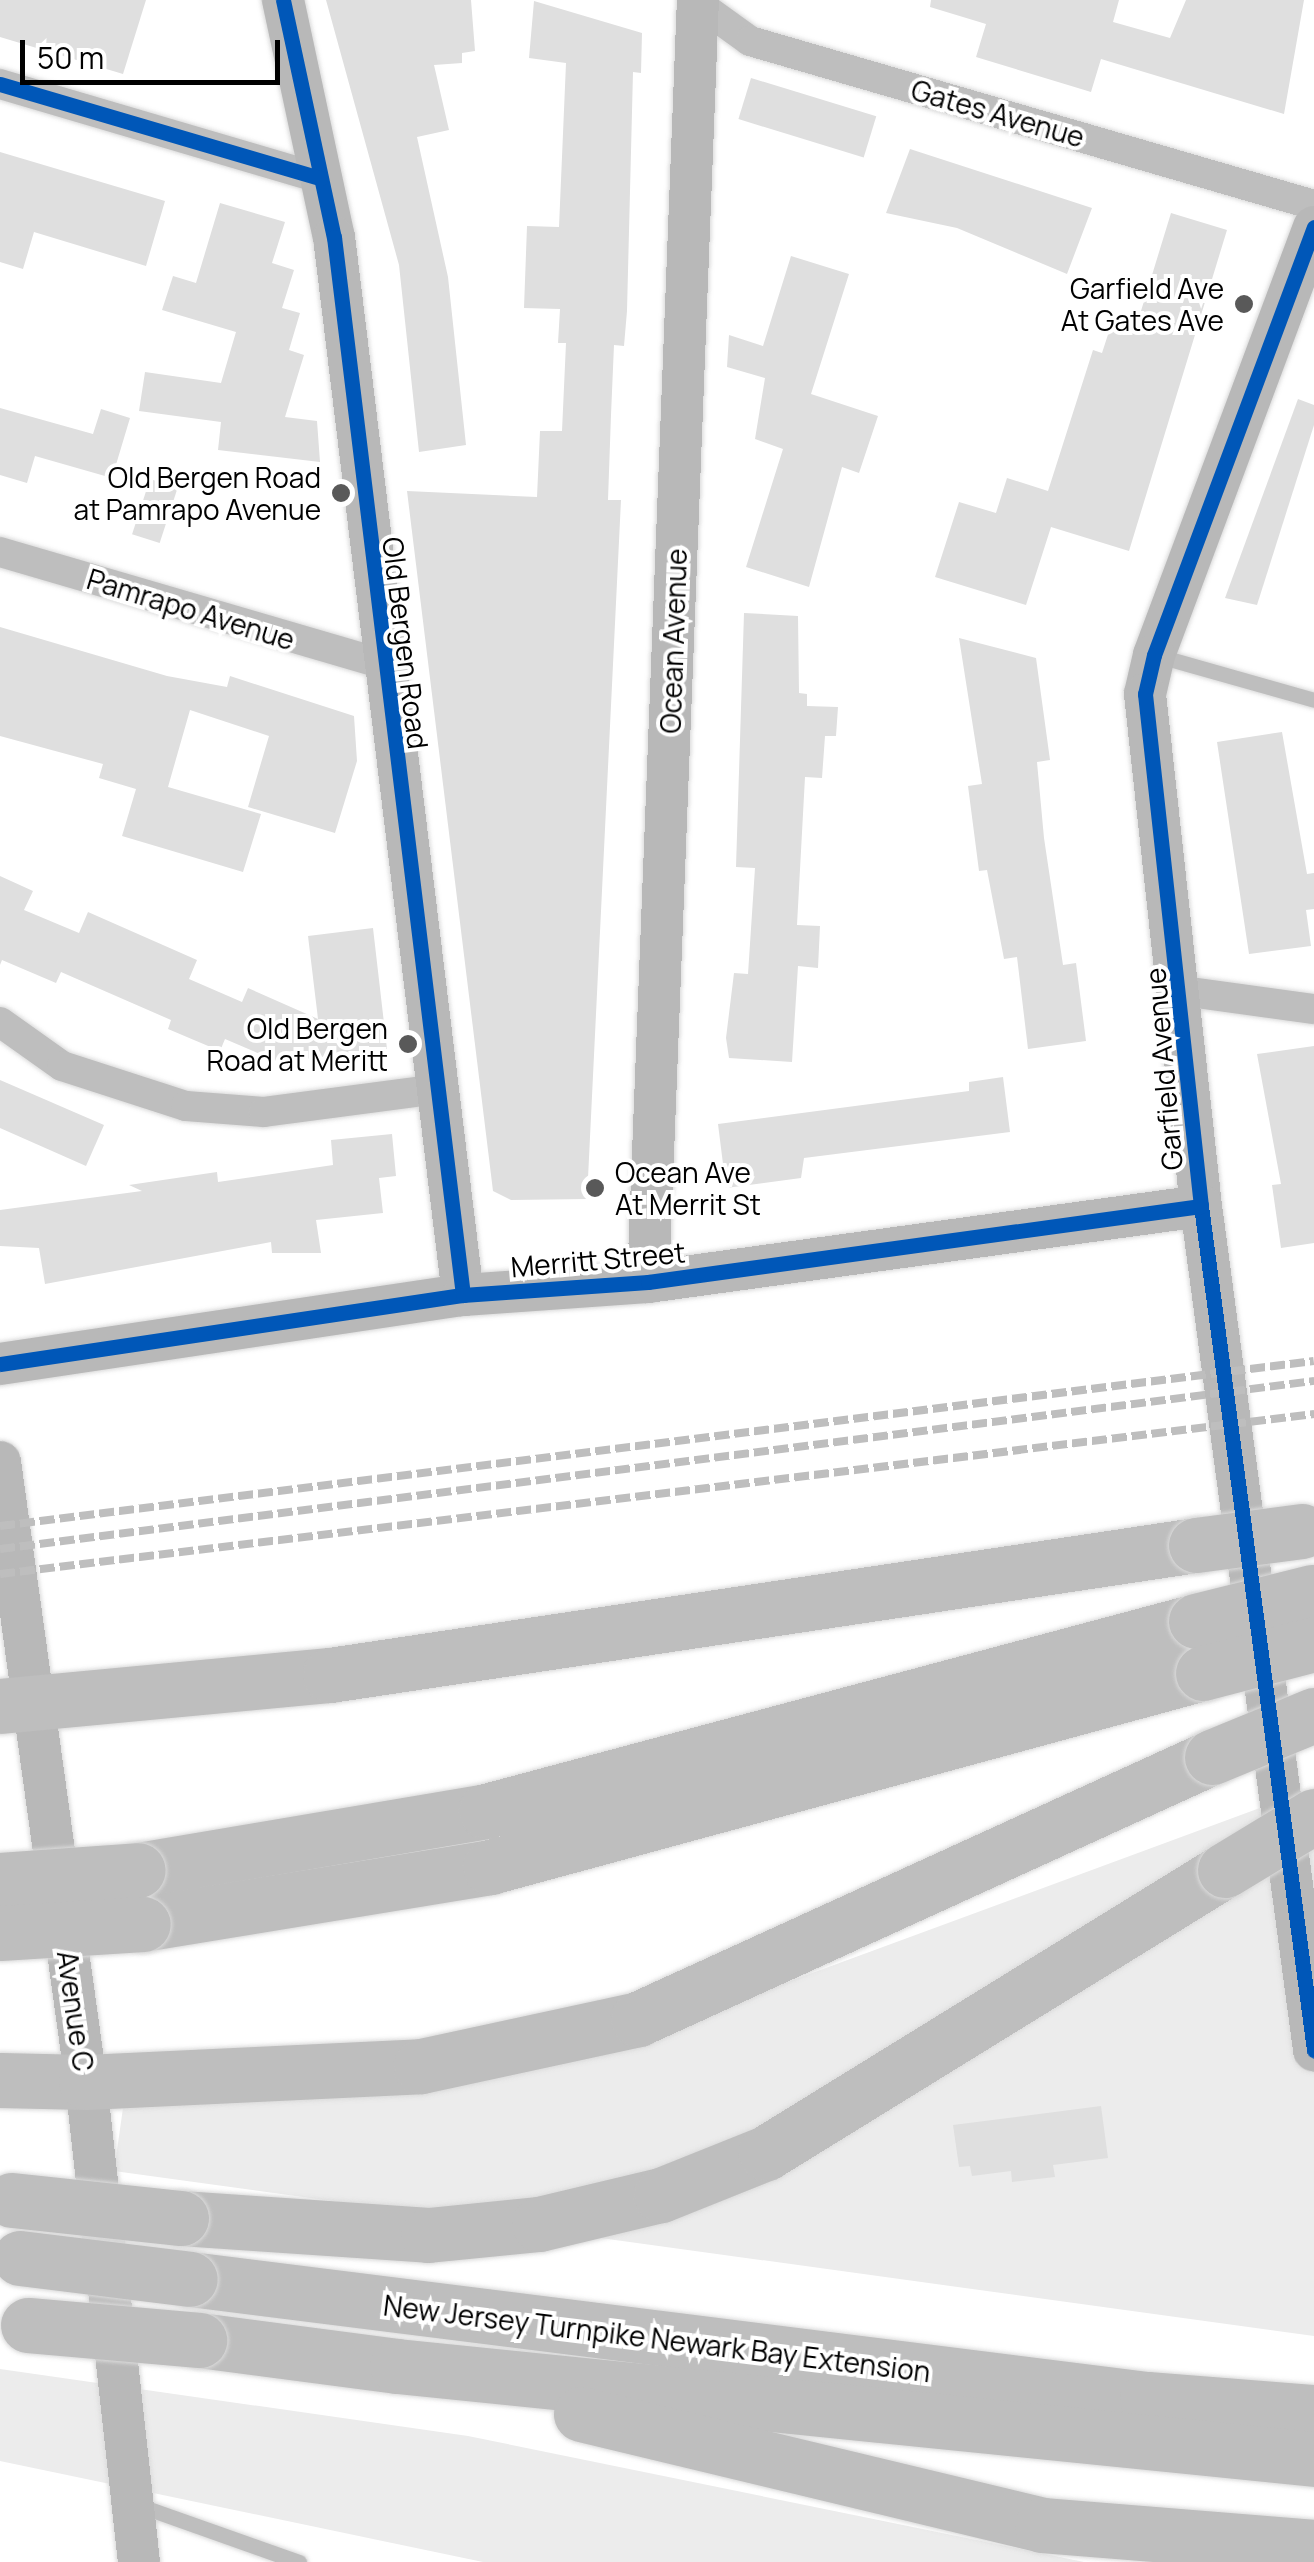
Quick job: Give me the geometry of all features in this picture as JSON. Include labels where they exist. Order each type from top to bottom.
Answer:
[{"type":"highway","points":[[16,1705],[330,1676],[1308,1531]]},
{"type":"highway","points":[[0,1933],[143,1924],[490,1867],[1314,1609]]},
{"type":"highway","points":[[0,1880],[138,1870],[486,1812],[1199,1648]]},
{"type":"highway","points":[[0,2080],[86,2082],[421,2066],[638,2019],[1212,1757],[1314,1715]]},
{"type":"highway","points":[[6,2200],[181,2218],[428,2235],[540,2224],[660,2195],[783,2144],[1314,1816]]},
{"type":"highway","name":"New Jersey Turnpike Newark Bay Extension","points":[[10,2257],[1146,2400],[1305,2435]]},
{"type":"highway","name":"New Jersey Turnpike Newark Bay Extension","points":[[14,2323],[199,2340],[397,2366],[1305,2435]]},
{"type":"highway","points":[[397,2366],[420,2383],[595,2417],[1042,2525],[1313,2547]]},
{"type":"main road","name":"Old Bergen Road","points":[[283,0],[334,237],[463,1296]]},
{"type":"main road","name":"Ocean Avenue","points":[[648,1282],[696,0]]},
{"type":"main road","name":"Garfield Avenue","points":[[1314,227],[1154,655],[1145,694],[1182,992],[1201,1206],[1314,2050]]},
{"type":"main road","name":"Merritt Street","points":[[0,1364],[463,1296],[648,1282],[1201,1206]]},
{"type":"main road","name":"Avenue C","points":[[0,1462],[16,1705],[86,2082],[139,2562]]},
{"type":"street","name":"Gates Avenue","points":[[696,0],[750,41],[1314,205]]},
{"type":"street","points":[[0,84],[320,178]]},
{"type":"street","name":"Pamrapo Avenue","points":[[0,552],[383,664]]},
{"type":"street","points":[[1182,992],[1314,1009]]},
{"type":"street","points":[[0,1022],[62,1066],[186,1106],[264,1112],[439,1089]]},
{"type":"lane","points":[[1154,655],[1314,700]]},
{"type":"lane","points":[[133,2503],[299,2562]]},
{"type":"shaded area","points":[[1314,1788],[1314,2336],[114,2171],[123,2108],[628,2041]]},
{"type":"shaded area","points":[[0,2369],[468,2436],[1084,2562],[483,2562],[0,2461]]},
{"type":"building","points":[[0,0],[146,0],[123,74],[0,37]]},
{"type":"building","points":[[326,0],[471,0],[475,51],[462,53],[462,63],[434,65],[449,130],[417,137],[448,277],[466,445],[419,452],[399,265]]},
{"type":"building","points":[[931,0],[1119,0],[1113,22],[1170,38],[1186,0],[1304,0],[1284,114],[1101,59],[1091,92],[976,57],[986,24],[930,7]]},
{"type":"building","points":[[534,1],[642,33],[641,73],[633,72],[624,346],[614,345],[608,500],[621,500],[587,1199],[511,1200],[493,1191],[407,491],[537,497],[540,431],[562,431],[566,343],[558,343],[560,309],[524,308],[527,226],[559,227],[566,63],[529,58]]},
{"type":"building","points":[[751,78],[876,116],[864,157],[738,119]]},
{"type":"building","points":[[910,149],[1092,208],[1067,274],[957,228],[886,213]]},
{"type":"building","points":[[0,152],[165,201],[146,266],[34,232],[23,269],[0,262]]},
{"type":"building","points":[[220,203],[285,222],[272,263],[294,270],[282,308],[300,313],[289,350],[304,355],[285,417],[317,421],[320,462],[218,450],[221,422],[139,411],[145,372],[221,383],[236,332],[162,310],[173,276],[196,283]]},
{"type":"building","points":[[1171,213],[1227,230],[1129,551],[1051,527],[1026,605],[935,577],[959,502],[996,513],[1007,478],[1048,491],[1093,350],[1102,353],[1114,316],[1137,324]]},
{"type":"building","points":[[791,256],[849,274],[811,394],[878,416],[859,473],[842,467],[809,587],[746,567],[783,449],[755,439],[765,378],[727,367],[729,335],[763,346]]},
{"type":"building","points":[[1298,399],[1314,405],[1314,425],[1257,605],[1225,598]]},
{"type":"building","points":[[0,408],[93,434],[101,409],[130,418],[112,478],[35,456],[27,483],[0,475]]},
{"type":"building","points":[[150,479],[178,488],[160,543],[132,534]]},
{"type":"building","points":[[744,613],[798,616],[799,693],[807,694],[807,706],[838,707],[836,736],[825,736],[822,778],[805,777],[797,925],[820,926],[818,968],[798,966],[792,1062],[729,1058],[726,1038],[734,973],[748,974],[755,868],[736,867]]},
{"type":"building","points":[[0,627],[167,676],[227,687],[230,676],[354,716],[357,761],[335,833],[248,807],[269,736],[190,710],[168,787],[261,814],[243,872],[122,836],[136,789],[99,778],[103,764],[0,736]]},
{"type":"building","points":[[959,638],[1036,658],[1050,760],[1037,762],[1044,838],[1063,965],[1076,963],[1086,1041],[1028,1049],[1017,957],[1004,959],[987,870],[979,871],[968,786],[982,784]]},
{"type":"building","points":[[1282,732],[1307,874],[1314,873],[1314,909],[1306,910],[1311,946],[1249,954],[1217,742]]},
{"type":"building","points":[[0,876],[33,891],[24,910],[79,933],[88,912],[197,960],[189,979],[242,1002],[248,988],[318,1019],[308,936],[373,928],[387,1049],[296,1060],[285,1056],[281,1063],[225,1039],[220,1051],[168,1029],[171,1020],[61,972],[56,983],[2,960],[0,965]]},
{"type":"building","points":[[1314,1046],[1314,1243],[1281,1248],[1272,1185],[1281,1184],[1257,1054]]},
{"type":"building","points":[[1003,1077],[1010,1132],[804,1158],[801,1178],[726,1188],[718,1124],[969,1091],[969,1082]]},
{"type":"building","points":[[0,1080],[104,1125],[86,1166],[0,1128]]},
{"type":"building","points":[[392,1134],[396,1176],[379,1178],[383,1213],[316,1220],[321,1253],[272,1253],[271,1242],[45,1284],[39,1248],[0,1246],[0,1210],[142,1191],[129,1185],[217,1172],[218,1182],[333,1165],[331,1140]]},
{"type":"building","points":[[1101,2106],[1108,2158],[1053,2165],[1055,2177],[1012,2182],[1011,2171],[972,2176],[970,2166],[959,2167],[953,2125]]},
{"type":"railway","points":[[0,1526],[1314,1361]]},
{"type":"railway","points":[[0,1549],[1314,1381]]},
{"type":"railway","points":[[0,1574],[1314,1414]]},
{"type":"cycle path","points":[[283,0],[334,237],[463,1295]]},
{"type":"cycle path","points":[[0,84],[320,178]]},
{"type":"cycle path","points":[[1314,227],[1154,655],[1145,694],[1201,1206],[1314,2050]]},
{"type":"cycle path","points":[[0,1364],[463,1295],[648,1282],[1201,1206]]},
{"type":"place","name":"Garfield Ave At Gates Ave","points":[[1244,304]]},
{"type":"place","name":"Old Bergen Road at Pamrapo Avenue","points":[[341,493]]},
{"type":"place","name":"Old Bergen Road at Meritt","points":[[408,1044]]},
{"type":"place","name":"Ocean Ave At Merrit St","points":[[595,1188]]}]
